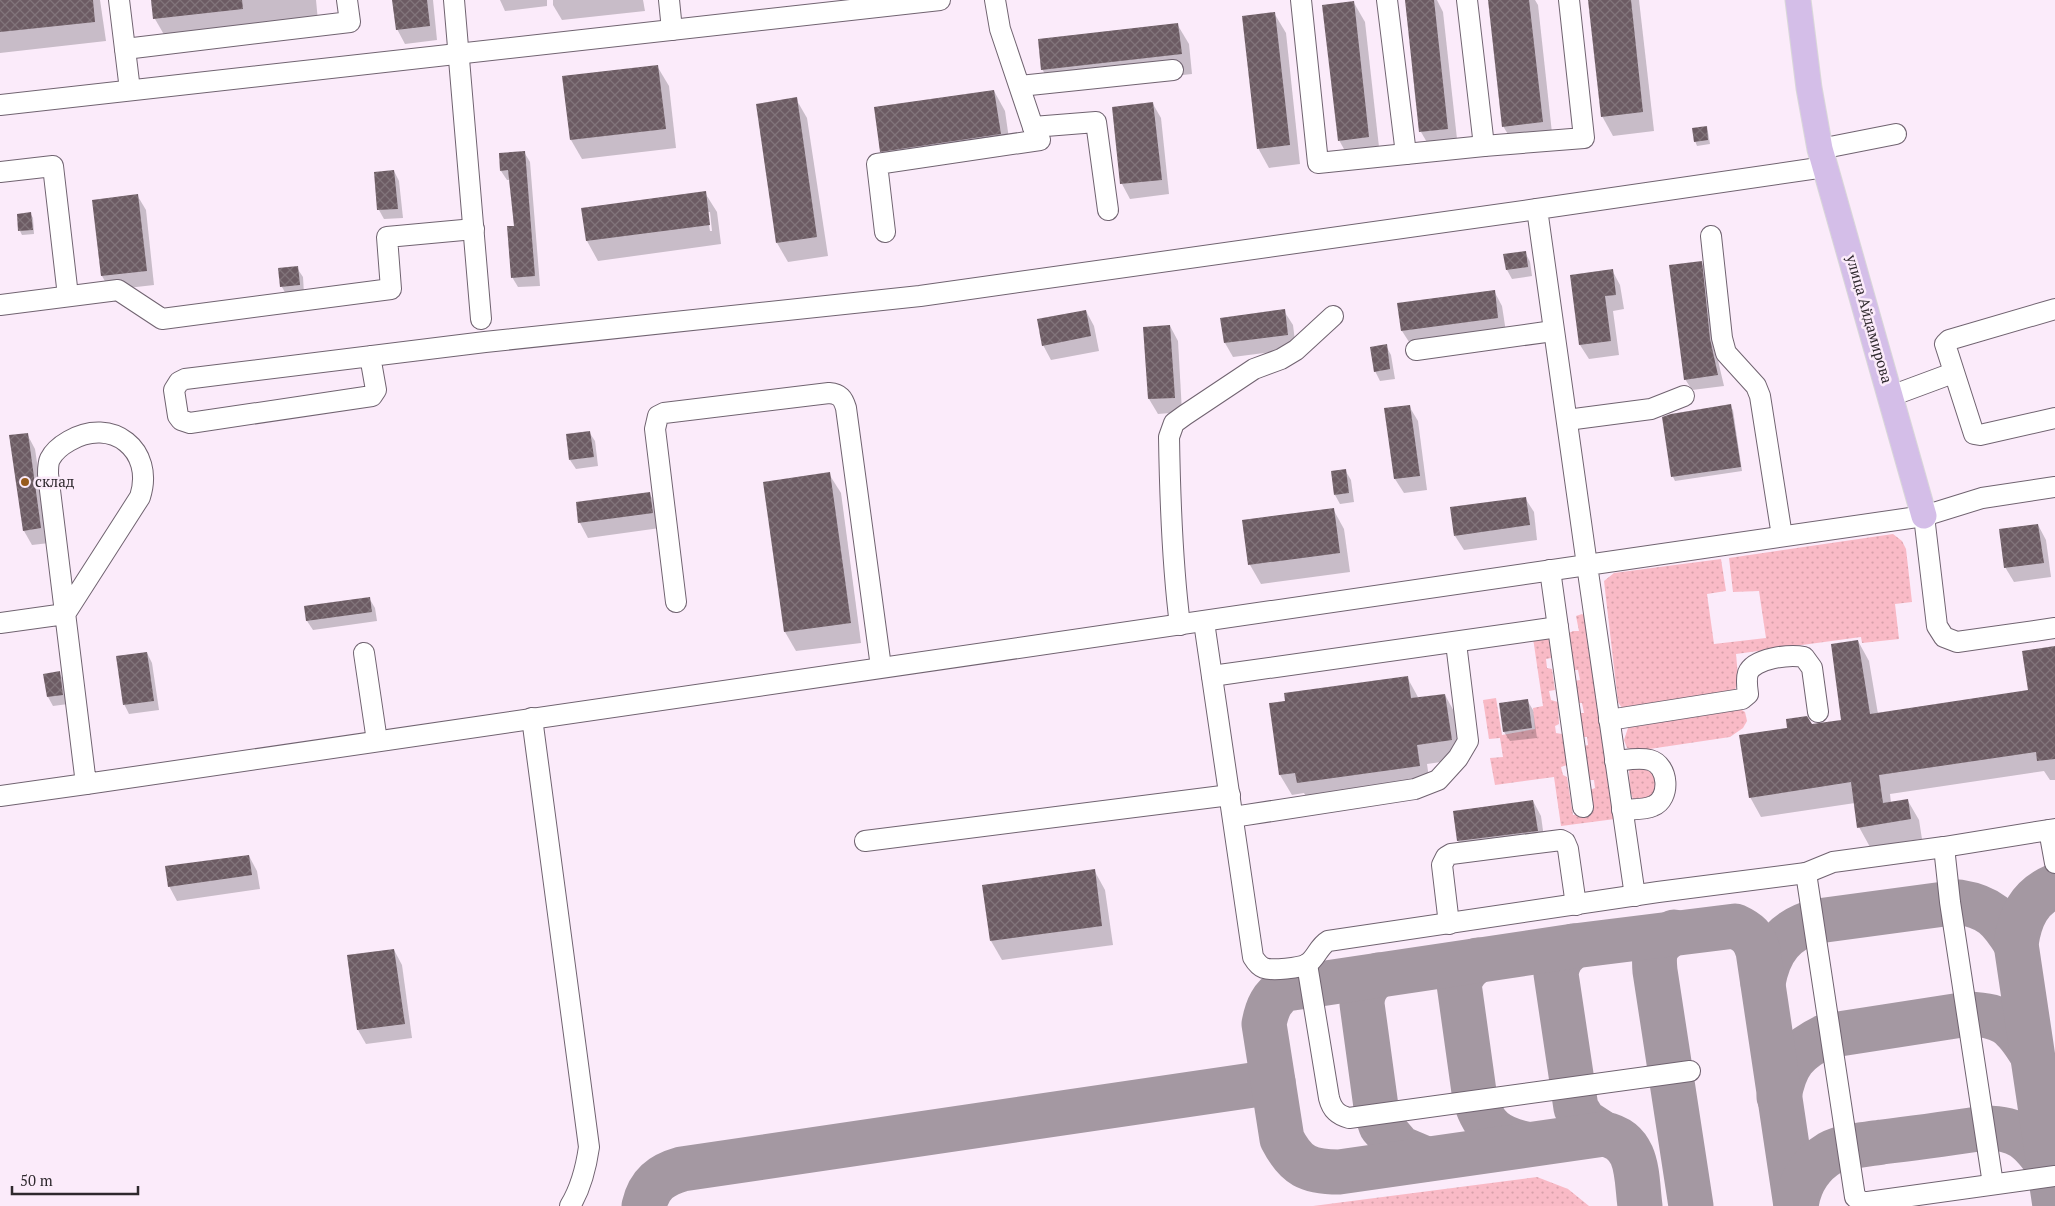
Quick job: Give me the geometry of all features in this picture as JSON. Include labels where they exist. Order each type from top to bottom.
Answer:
[{"type":"main road","name":"улица Айдамирова","points":[[1798,0],[1809,88],[1823,158],[1924,516]]},
{"type":"street","points":[[119,0],[130,90]]},
{"type":"street","points":[[125,49],[350,22],[347,0]]},
{"type":"street","points":[[454,0],[482,319]]},
{"type":"street","points":[[669,0],[672,30]]},
{"type":"street","points":[[0,105],[940,0]]},
{"type":"street","points":[[885,232],[877,164],[1040,140],[1033,126],[1000,29],[995,0]]},
{"type":"street","points":[[1301,0],[1318,163],[1584,138],[1569,0]]},
{"type":"street","points":[[1387,0],[1406,154]]},
{"type":"street","points":[[1467,0],[1484,146]]},
{"type":"street","points":[[1020,86],[1172,70]]},
{"type":"street","points":[[1033,126],[1096,122],[1108,210]]},
{"type":"street","points":[[370,356],[376,390],[372,396],[190,423],[181,420],[178,416],[174,390],[179,382],[185,379],[370,356],[920,296],[1537,209],[1823,158],[1896,134]]},
{"type":"street","points":[[0,172],[53,166],[68,296]]},
{"type":"street","points":[[1537,209],[1635,896]]},
{"type":"street","points":[[0,304],[118,290],[162,319],[391,289],[387,237],[474,229]]},
{"type":"street","points":[[1711,236],[1722,338],[1726,353],[1753,382],[1758,391],[1782,536]]},
{"type":"street","points":[[2055,308],[1949,340],[1946,348],[1972,431],[1976,435],[2055,418]]},
{"type":"street","points":[[1180,625],[1171,532],[1170,429],[1174,423],[1223,388],[1254,369],[1296,350],[1333,316]]},
{"type":"street","points":[[1416,350],[1553,331]]},
{"type":"street","points":[[1890,396],[1953,373]]},
{"type":"street","points":[[676,602],[654,428],[658,416],[664,413],[820,394],[837,394],[843,399],[846,408],[882,668]]},
{"type":"street","points":[[1566,420],[1651,409],[1684,396]]},
{"type":"street","points":[[65,614],[140,497],[144,487],[144,472],[139,456],[127,442],[112,434],[94,431],[80,435],[60,446],[50,460],[48,474],[65,614],[86,784]]},
{"type":"street","points":[[0,796],[1924,516],[1982,498],[2055,487]]},
{"type":"street","name":"улица Айдамирова","points":[[1924,516],[1936,626],[1944,637],[1957,642],[2055,628]]},
{"type":"street","points":[[1550,570],[1582,807]]},
{"type":"street","points":[[0,622],[65,614]]},
{"type":"street","points":[[1204,622],[1253,957],[1258,964],[1272,969],[1308,964],[1320,946],[1328,941],[1806,873],[1833,862],[2052,830],[2055,863]]},
{"type":"street","points":[[1212,676],[1456,643],[1558,627]]},
{"type":"street","points":[[1233,817],[1415,789],[1438,780],[1458,758],[1468,741],[1456,643]]},
{"type":"street","points":[[364,652],[376,741]]},
{"type":"street","points":[[1609,720],[1742,700],[1748,694],[1748,672],[1756,664],[1762,661],[1794,656],[1804,657],[1812,668],[1818,712]]},
{"type":"street","points":[[532,718],[589,1147],[586,1168],[570,1206]]},
{"type":"street","points":[[1616,761],[1641,759],[1656,762],[1663,772],[1665,788],[1661,800],[1653,806],[1622,810]]},
{"type":"street","points":[[865,841],[1230,795]]},
{"type":"street","points":[[1449,924],[1442,865],[1446,857],[1451,854],[1561,840],[1566,842],[1576,905]]},
{"type":"street","points":[[1944,847],[1993,1184]]},
{"type":"street","points":[[1806,873],[1855,1197],[1862,1202],[1868,1202],[2055,1176]]},
{"type":"street","points":[[1308,964],[1329,1098],[1334,1111],[1349,1118],[1690,1071]]},
{"type":"shaded area","points":[[1893,534],[1902,541],[1906,549],[1912,602],[1895,604],[1899,639],[1862,643],[1861,637],[1736,654],[1738,676],[1735,691],[1622,708],[1618,702],[1604,581],[1614,573],[1721,559],[1726,591],[1707,594],[1714,644],[1766,638],[1759,591],[1733,592],[1729,558]]},
{"type":"shaded area","points":[[1582,614],[1587,617],[1615,819],[1561,826],[1554,777],[1495,785],[1490,758],[1503,757],[1500,738],[1489,739],[1483,700],[1496,698],[1502,735],[1535,729],[1533,708],[1543,706],[1533,638],[1546,637],[1550,640],[1551,658],[1546,659],[1547,668],[1552,669],[1555,690],[1549,691],[1551,700],[1558,702],[1559,724],[1555,726],[1556,733],[1562,734],[1567,765],[1561,767],[1563,775],[1567,777],[1573,815],[1593,812],[1590,790],[1595,788],[1594,780],[1587,780],[1584,746],[1588,745],[1587,737],[1581,737],[1578,713],[1584,713],[1582,703],[1576,703],[1574,681],[1580,680],[1578,670],[1571,670],[1567,634],[1579,631],[1576,616]]},
{"type":"shaded area","points":[[1737,707],[1745,712],[1747,721],[1743,728],[1730,737],[1636,751],[1627,748],[1624,740],[1628,728],[1637,724]]},
{"type":"shaded area","points":[[1639,763],[1655,771],[1657,797],[1634,802],[1630,791],[1629,770]]},
{"type":"shaded area","points":[[1537,1177],[1568,1189],[1589,1206],[1313,1206]]},
{"type":"building","points":[[0,0],[93,0],[95,22],[0,32]]},
{"type":"building","points":[[151,0],[242,0],[243,9],[153,19]]},
{"type":"building","points":[[392,0],[427,0],[430,26],[396,30]]},
{"type":"building","points":[[1405,0],[1434,0],[1448,129],[1419,132]]},
{"type":"building","points":[[1488,0],[1529,0],[1543,122],[1502,127]]},
{"type":"building","points":[[1588,0],[1631,0],[1643,112],[1601,117]]},
{"type":"building","points":[[1354,1],[1369,137],[1338,141],[1322,5]]},
{"type":"building","points":[[1275,12],[1290,145],[1257,149],[1242,16]]},
{"type":"building","points":[[1178,23],[1182,54],[1041,70],[1038,39]]},
{"type":"building","points":[[658,65],[666,129],[570,140],[562,76]]},
{"type":"building","points":[[994,90],[1001,134],[880,152],[874,107]]},
{"type":"building","points":[[797,97],[817,237],[776,243],[756,104]]},
{"type":"building","points":[[1153,102],[1162,180],[1120,184],[1112,107]]},
{"type":"building","points":[[1707,126],[1708,140],[1694,142],[1692,128]]},
{"type":"building","points":[[525,151],[535,276],[511,278],[507,226],[514,226],[508,170],[500,171],[499,153]]},
{"type":"building","points":[[394,170],[398,209],[377,210],[374,172]]},
{"type":"building","points":[[706,191],[710,225],[586,241],[581,208]]},
{"type":"building","points":[[138,194],[147,271],[101,276],[92,200]]},
{"type":"building","points":[[31,212],[33,230],[18,231],[17,214]]},
{"type":"building","points":[[1526,251],[1528,267],[1506,270],[1503,254]]},
{"type":"building","points":[[1702,261],[1710,339],[1718,375],[1684,380],[1669,265]]},
{"type":"building","points":[[298,266],[300,285],[280,287],[278,268]]},
{"type":"building","points":[[1613,269],[1616,295],[1605,296],[1611,341],[1579,345],[1570,275]]},
{"type":"building","points":[[1495,290],[1498,318],[1401,331],[1397,303]]},
{"type":"building","points":[[1285,309],[1288,335],[1224,343],[1220,318]]},
{"type":"building","points":[[1086,310],[1091,336],[1042,346],[1037,319]]},
{"type":"building","points":[[1170,325],[1175,398],[1148,399],[1143,327]]},
{"type":"building","points":[[1387,344],[1390,369],[1374,372],[1370,347]]},
{"type":"building","points":[[1731,404],[1741,467],[1671,477],[1662,417]]},
{"type":"building","points":[[1410,405],[1420,476],[1394,479],[1384,408]]},
{"type":"building","points":[[590,431],[594,457],[569,460],[566,434]]},
{"type":"building","name":"склад","points":[[28,433],[41,528],[23,531],[9,435]]},
{"type":"building","points":[[1346,469],[1349,493],[1334,495],[1331,471]]},
{"type":"building","points":[[830,472],[851,623],[784,632],[763,482]]},
{"type":"building","points":[[650,492],[653,513],[578,523],[576,502]]},
{"type":"building","points":[[1526,497],[1530,525],[1454,536],[1450,507]]},
{"type":"building","points":[[1334,508],[1340,553],[1248,565],[1242,520]]},
{"type":"building","points":[[2038,524],[2044,563],[2004,568],[1999,529]]},
{"type":"building","points":[[370,597],[372,612],[306,621],[304,606]]},
{"type":"building","points":[[1858,640],[1870,714],[2028,690],[2022,651],[2055,646],[2055,759],[2037,761],[2036,752],[1879,775],[1883,803],[1908,799],[1911,819],[1857,828],[1851,782],[1749,798],[1739,735],[1787,728],[1786,719],[1807,716],[1812,724],[1841,720],[1831,644]]},
{"type":"building","points":[[147,652],[154,701],[123,705],[116,656]]},
{"type":"building","points":[[60,671],[63,695],[47,697],[43,674]]},
{"type":"building","points":[[1408,676],[1411,698],[1445,694],[1452,740],[1417,745],[1420,766],[1297,783],[1295,773],[1279,775],[1269,703],[1285,701],[1284,693]]},
{"type":"building","points":[[1528,699],[1532,728],[1503,732],[1499,703]]},
{"type":"building","points":[[1533,800],[1538,831],[1457,841],[1453,811]]},
{"type":"building","points":[[249,855],[252,875],[168,887],[165,866]]},
{"type":"building","points":[[1095,869],[1102,926],[990,941],[982,885]]},
{"type":"building","points":[[394,949],[405,1024],[357,1030],[347,955]]},
{"type":"taxiway","points":[[2055,886],[2038,896],[2027,909],[2020,925],[2016,944],[2055,1206]]},
{"type":"taxiway","points":[[1763,983],[1769,961],[1774,951],[1787,935],[1796,929],[1818,921],[1959,902],[1979,907],[1993,915],[2005,927],[2016,944]]},
{"type":"taxiway","points":[[1640,1206],[1636,1172],[1630,1152],[1616,1138],[1604,1134],[1339,1172],[1319,1171],[1304,1166],[1292,1156],[1282,1139],[1264,1024],[1271,1003],[1277,995],[1286,989],[1574,946],[1735,926],[1744,930],[1750,936],[1755,942],[1758,951],[1796,1206]]},
{"type":"taxiway","points":[[1674,932],[1663,940],[1657,948],[1655,953],[1655,971],[1691,1206]]},
{"type":"taxiway","points":[[1574,946],[1562,958],[1556,974],[1576,1108],[1584,1121],[1604,1134]]},
{"type":"taxiway","points":[[1478,960],[1466,970],[1459,984],[1475,1099],[1487,1124],[1493,1130],[1507,1139],[1526,1144]]},
{"type":"taxiway","points":[[1379,975],[1366,987],[1362,1004],[1377,1114],[1381,1126],[1400,1148],[1426,1159]]},
{"type":"taxiway","points":[[1779,1097],[1788,1067],[1793,1060],[1806,1047],[1826,1036],[1968,1014],[1990,1016],[2006,1023],[2018,1035],[2031,1053]]},
{"type":"taxiway","points":[[644,1206],[649,1192],[657,1182],[668,1174],[682,1169],[1273,1082]]},
{"type":"taxiway","points":[[1796,1206],[1800,1190],[1811,1169],[1830,1153],[1842,1148],[1985,1128],[1997,1129],[2007,1130],[2023,1137],[2036,1149],[2049,1166]]},
{"type":"place","name":"склад","points":[[25,482]]}]
